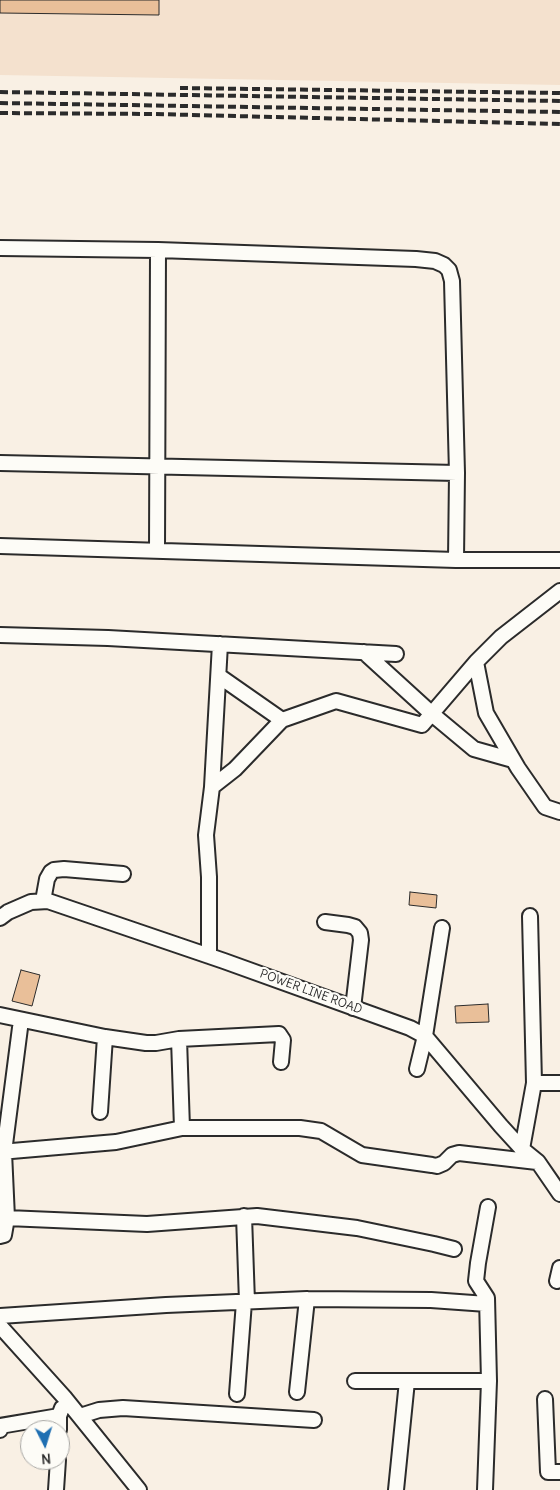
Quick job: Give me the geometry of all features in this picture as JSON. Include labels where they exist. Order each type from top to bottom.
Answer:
[{"type":"street","points":[[0,248],[158,250],[416,259],[435,261],[444,265],[449,270],[452,281],[457,473],[456,560]]},
{"type":"street","points":[[157,551],[158,250]]},
{"type":"street","points":[[0,464],[457,473]]},
{"type":"street","points":[[0,546],[456,560],[560,560]]},
{"type":"street","points":[[212,787],[236,769],[282,720],[336,701],[422,725],[476,662],[501,637],[560,591]]},
{"type":"street","points":[[0,635],[108,638],[396,654]]},
{"type":"street","points":[[209,956],[209,877],[206,835],[212,787],[220,644]]},
{"type":"street","points":[[364,652],[432,714],[474,749],[513,760]]},
{"type":"street","points":[[476,662],[486,714],[513,760],[545,808],[560,812]]},
{"type":"street","points":[[219,676],[282,720]]},
{"type":"street","points":[[43,901],[47,879],[54,870],[64,869],[123,874]]},
{"type":"street","name":"POWER LINE ROAD","points":[[0,918],[8,912],[31,902],[48,901],[67,906],[410,1028],[425,1036],[501,1126],[522,1149],[538,1162],[560,1194]]},
{"type":"street","points":[[522,1149],[534,1083],[530,916]]},
{"type":"street","points":[[324,922],[355,927],[360,933],[361,940],[353,1008]]},
{"type":"street","points":[[417,1069],[425,1036],[442,928]]},
{"type":"street","points":[[0,1016],[105,1037],[146,1043],[279,1034],[283,1040],[281,1062]]},
{"type":"street","points":[[0,1236],[4,1235],[7,1218],[2,1152],[21,1020]]},
{"type":"street","points":[[100,1112],[105,1037]]},
{"type":"street","points":[[179,1040],[182,1128]]},
{"type":"street","points":[[534,1083],[560,1083]]},
{"type":"street","points":[[2,1152],[116,1142],[182,1128],[312,1129],[321,1131],[362,1155],[437,1166],[444,1163],[452,1155],[459,1153],[538,1162]]},
{"type":"street","points":[[485,1490],[489,1381],[487,1298],[478,1285],[476,1277],[488,1207]]},
{"type":"street","points":[[237,1394],[245,1302],[244,1216]]},
{"type":"street","points":[[7,1218],[147,1224],[258,1216],[357,1228],[454,1249]]},
{"type":"street","points":[[0,1316],[166,1305],[307,1299],[432,1300],[487,1304]]},
{"type":"street","points":[[297,1392],[307,1299]]},
{"type":"street","points":[[0,1326],[64,1397],[139,1490]]},
{"type":"street","points":[[355,1381],[489,1381]]},
{"type":"street","points":[[396,1490],[407,1381]]},
{"type":"street","points":[[60,1420],[64,1397]]},
{"type":"street","points":[[545,1399],[548,1472],[560,1472]]},
{"type":"street","points":[[80,1416],[99,1410],[123,1408],[314,1420]]},
{"type":"street","points":[[0,1430],[0,1425],[20,1424]]},
{"type":"street","points":[[56,1490],[57,1470]]},
{"type":"shaded area","points":[[0,0],[560,0],[560,85],[0,75]]},
{"type":"building","points":[[0,0],[159,0],[159,15],[0,13]]},
{"type":"building","points":[[410,892],[437,895],[436,908],[409,905]]},
{"type":"building","points":[[21,970],[40,975],[32,1006],[12,1001]]},
{"type":"building","points":[[488,1004],[489,1022],[456,1023],[455,1006]]},
{"type":"railway","points":[[180,88],[560,93]]},
{"type":"railway","points":[[0,92],[560,101]]},
{"type":"railway","points":[[0,103],[560,112]]},
{"type":"railway","points":[[0,113],[153,114],[560,124]]}]
